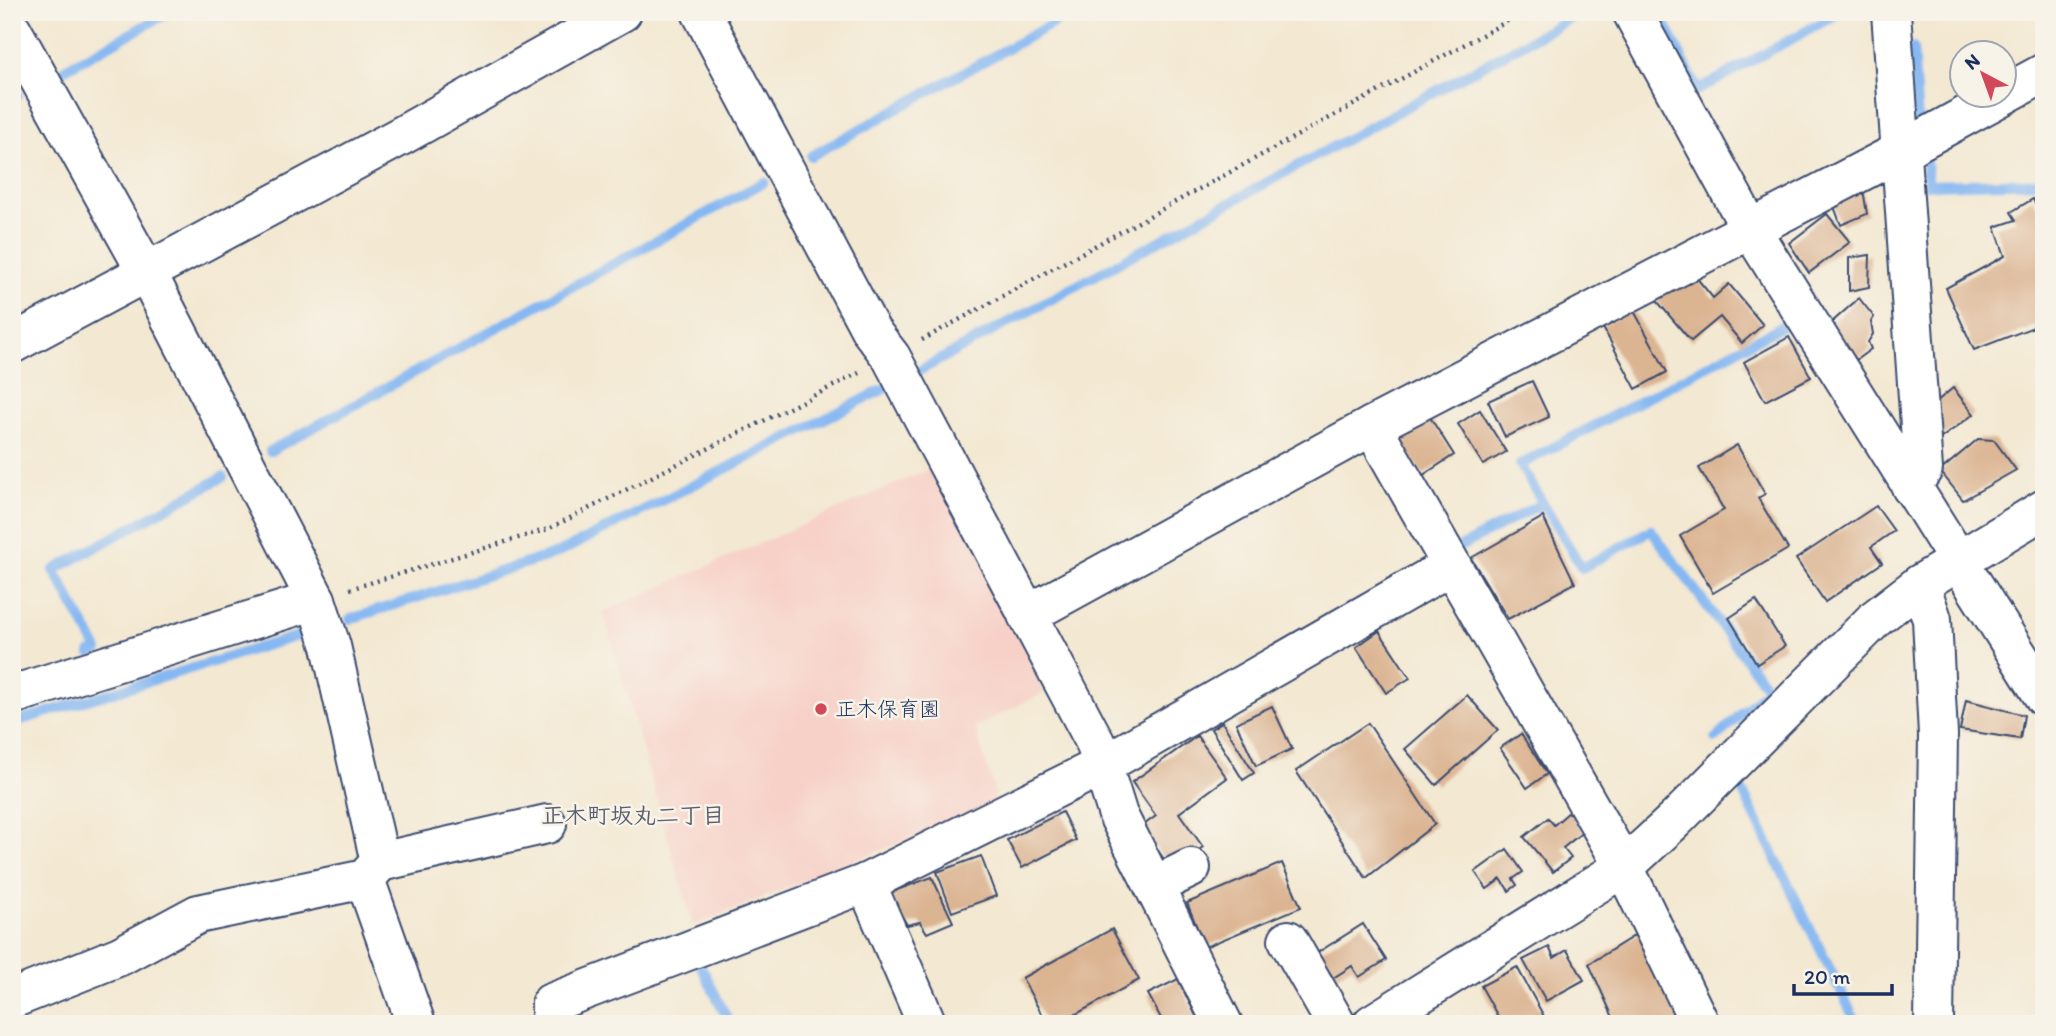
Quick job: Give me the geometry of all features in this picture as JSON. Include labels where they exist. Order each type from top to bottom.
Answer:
[{"type":"street","points":[[12,344],[401,136],[622,12]]},
{"type":"street","points":[[701,12],[871,331],[891,357],[1095,742],[1118,816],[1223,1024]]},
{"type":"street","points":[[1632,12],[1751,230],[2044,697]]},
{"type":"street","points":[[1891,12],[1923,469],[1911,487]]},
{"type":"street","points":[[12,30],[146,271],[316,600],[331,646],[372,870],[416,1024]]},
{"type":"street","points":[[1027,615],[1372,426],[1751,230],[2044,73]]},
{"type":"street","points":[[1372,426],[1624,867],[1700,1024]]},
{"type":"street","points":[[1372,1024],[1624,867],[1676,819],[1876,618],[1920,584],[2044,509]]},
{"type":"street","points":[[551,1024],[551,1003],[866,883],[1103,765],[1450,566]]},
{"type":"street","points":[[1920,584],[1932,620],[1938,735],[1934,1024]]},
{"type":"street","points":[[12,695],[316,600]]},
{"type":"street","points":[[12,999],[120,956],[198,914],[547,824]]},
{"type":"street","points":[[1154,886],[1191,867]]},
{"type":"street","points":[[866,883],[927,1024]]},
{"type":"street","points":[[1288,940],[1336,1024]]},
{"type":"path","points":[[316,600],[548,529],[891,357],[1524,12]]},
{"type":"shaded area","name":"正木保育園","points":[[939,465],[1047,691],[975,727],[998,803],[693,926],[603,612]]},
{"type":"building","points":[[1863,189],[1867,214],[1841,225],[1833,204]]},
{"type":"building","points":[[2033,199],[2044,220],[2044,323],[1974,350],[1946,288],[2005,256],[1995,227],[2016,220],[2011,212]]},
{"type":"building","points":[[1827,214],[1850,242],[1809,273],[1789,243]]},
{"type":"building","points":[[1870,255],[1869,287],[1849,291],[1849,258]]},
{"type":"building","points":[[1691,271],[1713,298],[1729,284],[1763,325],[1742,343],[1720,317],[1691,341],[1657,301]]},
{"type":"building","points":[[1859,298],[1874,317],[1871,322],[1873,334],[1868,342],[1871,349],[1856,360],[1831,323]]},
{"type":"building","points":[[1633,309],[1667,372],[1636,389],[1602,326]]},
{"type":"building","points":[[1789,337],[1811,377],[1765,401],[1744,362]]},
{"type":"building","points":[[1532,381],[1549,417],[1505,437],[1488,401]]},
{"type":"building","points":[[1953,388],[1974,414],[1933,444],[1930,407]]},
{"type":"building","points":[[1480,410],[1506,452],[1483,465],[1458,424]]},
{"type":"building","points":[[1428,414],[1454,455],[1423,475],[1396,434]]},
{"type":"building","points":[[1978,439],[1994,440],[2016,470],[1963,500],[1940,471]]},
{"type":"building","points":[[1737,445],[1765,494],[1758,498],[1788,549],[1713,593],[1680,536],[1724,510],[1699,468]]},
{"type":"building","points":[[1876,506],[1894,531],[1871,547],[1882,563],[1825,602],[1796,559]]},
{"type":"building","points":[[1543,517],[1575,583],[1508,619],[1471,558]]},
{"type":"building","points":[[1756,600],[1785,646],[1757,664],[1729,618]]},
{"type":"building","points":[[1379,631],[1410,678],[1386,693],[1356,647]]},
{"type":"building","points":[[1467,695],[1498,730],[1436,785],[1405,749]]},
{"type":"building","points":[[1966,700],[2024,715],[2020,739],[1960,730]]},
{"type":"building","points":[[1272,706],[1292,749],[1256,766],[1236,723]]},
{"type":"building","points":[[1222,722],[1254,773],[1243,780],[1211,729]]},
{"type":"building","points":[[1368,723],[1435,824],[1366,878],[1296,771]]},
{"type":"building","points":[[1521,734],[1547,774],[1527,788],[1500,748]]},
{"type":"building","points":[[1197,736],[1227,778],[1179,813],[1203,847],[1171,869],[1141,827],[1156,816],[1132,782]]},
{"type":"building","points":[[1062,812],[1076,840],[1022,868],[1007,840]]},
{"type":"building","points":[[1569,812],[1584,831],[1563,848],[1571,858],[1553,872],[1524,837],[1548,818],[1554,825]]},
{"type":"building","points":[[1507,849],[1523,872],[1513,879],[1517,885],[1509,891],[1501,879],[1487,889],[1475,872]]},
{"type":"building","points":[[981,856],[996,896],[952,912],[937,872]]},
{"type":"building","points":[[1282,863],[1301,907],[1205,947],[1187,903]]},
{"type":"building","points":[[932,877],[953,922],[927,933],[920,922],[907,925],[889,893]]},
{"type":"building","points":[[1363,924],[1386,960],[1359,977],[1352,966],[1333,978],[1317,953]]},
{"type":"building","points":[[1112,929],[1139,980],[1058,1024],[1047,1024],[1022,978]]},
{"type":"building","points":[[1642,931],[1685,1024],[1616,1024],[1589,964]]},
{"type":"building","points":[[1549,947],[1554,958],[1567,950],[1584,980],[1546,1001],[1523,960]]},
{"type":"building","points":[[1517,967],[1547,1022],[1543,1024],[1502,1024],[1481,986]]},
{"type":"building","points":[[1178,979],[1200,1024],[1164,1024],[1148,994]]},
{"type":"waterway","points":[[65,69],[170,12]]},
{"type":"waterway","points":[[811,156],[1074,12]]},
{"type":"waterway","points":[[917,372],[1582,12]]},
{"type":"waterway","points":[[1659,12],[1698,90],[1841,12]]},
{"type":"waterway","points":[[1913,48],[1918,122]]},
{"type":"waterway","points":[[12,98],[18,95]]},
{"type":"waterway","points":[[1925,159],[1929,185],[2044,182]]},
{"type":"waterway","points":[[270,451],[764,182]]},
{"type":"waterway","points":[[1716,738],[1768,689],[1651,530],[1582,568],[1520,465],[1784,325]]},
{"type":"waterway","points":[[350,619],[558,553],[884,389]]},
{"type":"waterway","points":[[90,653],[98,650],[54,570],[223,477]]},
{"type":"waterway","points":[[1462,546],[1543,503]]},
{"type":"waterway","points":[[12,723],[301,635]]},
{"type":"waterway","points":[[1743,792],[1857,1024]]},
{"type":"waterway","points":[[700,964],[730,1024]]},
{"type":"place","name":"正木保育園","points":[[821,709]]},
{"type":"district","name":"正木町坂丸二丁目","points":[[633,815]]}]
